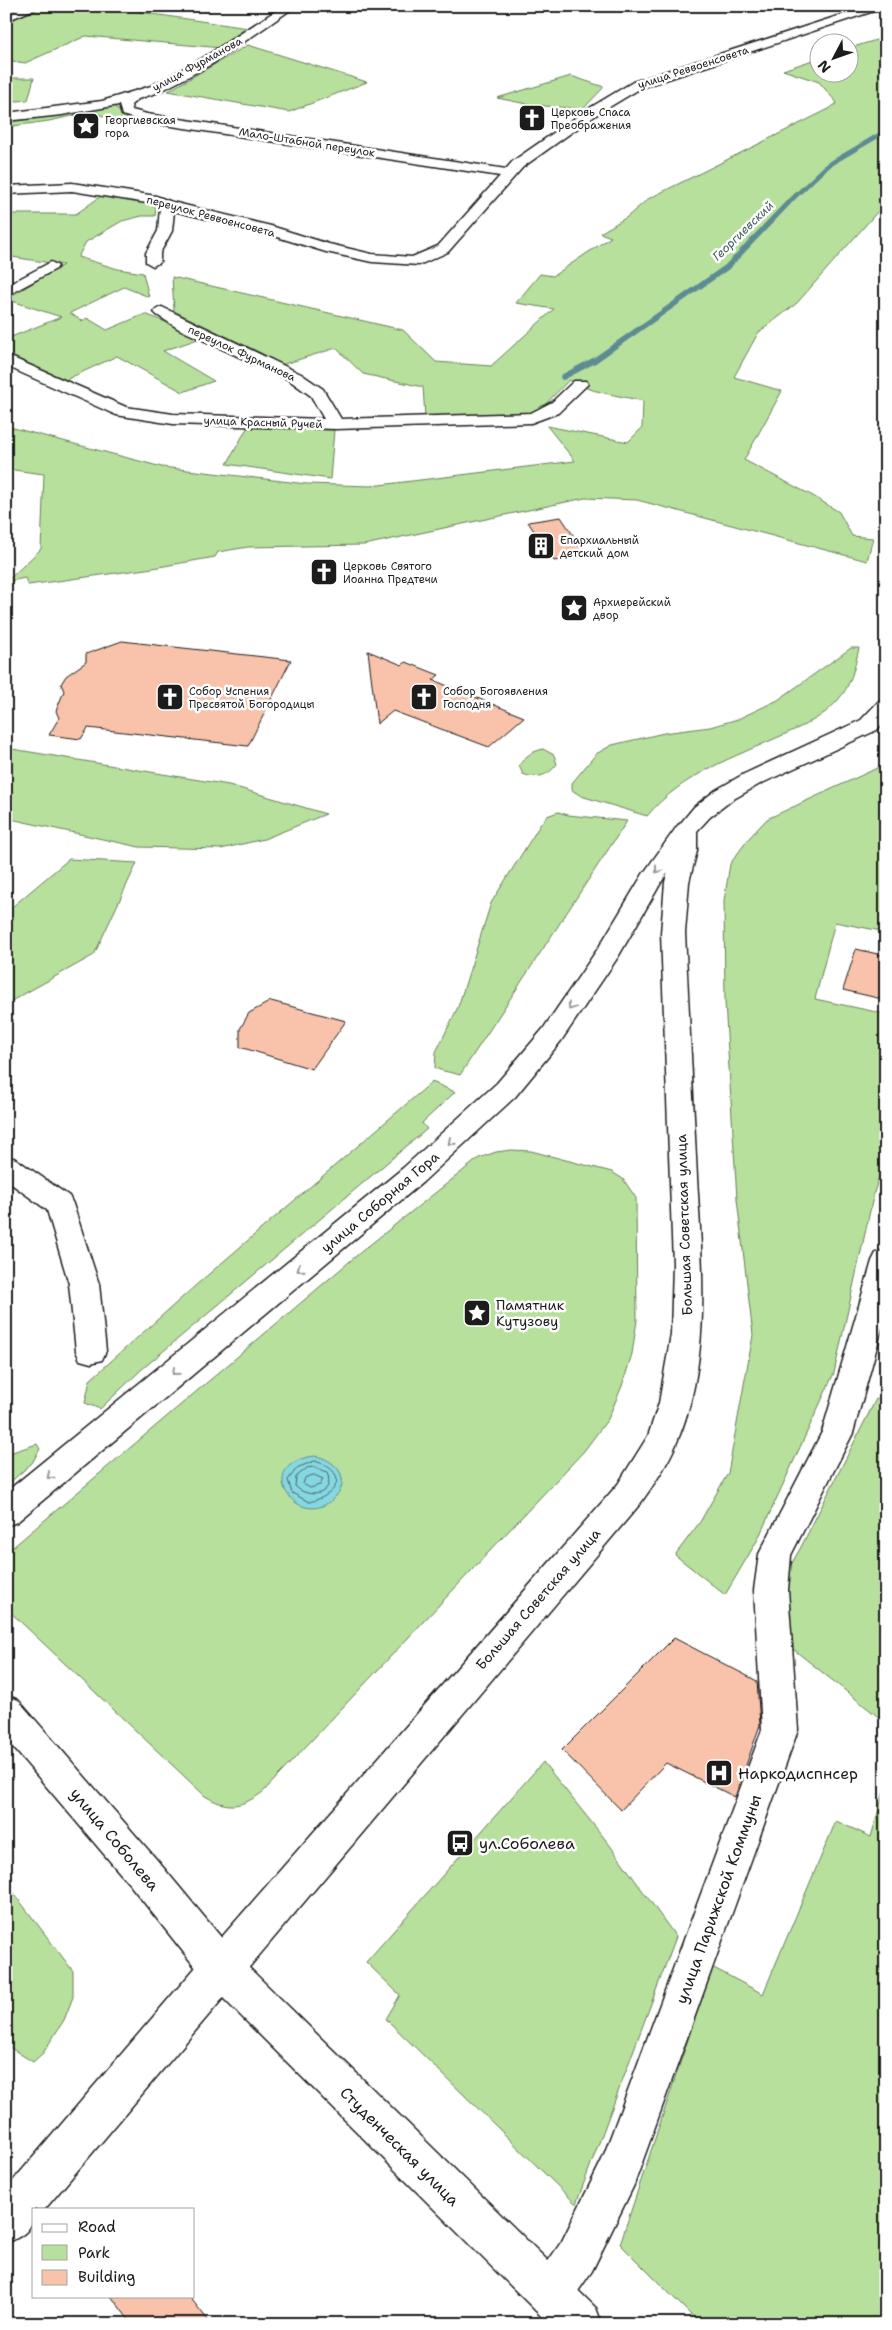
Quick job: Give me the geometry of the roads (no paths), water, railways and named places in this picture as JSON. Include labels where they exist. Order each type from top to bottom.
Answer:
[{"type":"street","points":[[6,18],[37,6]]},
{"type":"street","name":"улица Фурманова","points":[[6,118],[60,112],[136,95],[154,89],[229,48],[291,6]]},
{"type":"street","name":"улица Реввоенсовета","points":[[414,262],[443,250],[526,158],[592,112],[637,85],[880,6]]},
{"type":"street","name":"Мало-Штабной переулок","points":[[136,95],[125,104],[126,112],[145,118],[510,174]]},
{"type":"street","name":"переулок Реввоенсовета","points":[[6,190],[72,187],[147,198],[167,205],[266,229],[326,248],[372,258],[414,262]]},
{"type":"street","points":[[153,262],[153,253],[163,241],[167,228],[167,205]]},
{"type":"street","points":[[6,292],[51,266]]},
{"type":"street","name":"переулок Фурманова","points":[[162,312],[185,326],[295,377],[318,393],[336,424]]},
{"type":"street","name":"улица Красный Ручей","points":[[6,360],[122,411],[173,419],[336,424],[531,418],[540,417],[555,409],[580,384]]},
{"type":"street","points":[[686,830],[702,812],[724,795],[752,779],[869,725],[886,705]]},
{"type":"street","name":"улица Соборная Гора","points":[[6,1512],[413,1175],[506,1090],[552,1035],[609,951],[651,879],[686,830]]},
{"type":"street","name":"Большая Советская улица","points":[[6,2222],[221,1968],[629,1494],[648,1466],[664,1437],[674,1406],[681,1371],[688,1304],[673,933],[677,882],[685,851],[686,830]]},
{"type":"street","points":[[6,1166],[59,1204],[84,1284],[91,1351]]},
{"type":"street","name":"улица Парижской Коммуны","points":[[550,2295],[577,2256],[619,2170],[780,1730],[771,1590],[775,1554],[837,1433],[886,1261]]},
{"type":"street","name":"улица Соболева","points":[[6,1712],[131,1858],[221,1968]]},
{"type":"street","name":"Студенческая улица","points":[[221,1968],[580,2324]]},
{"type":"water","points":[[315,1456],[334,1465],[339,1470],[342,1482],[336,1496],[322,1506],[308,1508],[296,1503],[287,1494],[283,1482],[285,1471],[295,1461]]},
{"type":"waterway","name":"Георгиевский","points":[[788,203],[828,165],[886,131]]},
{"type":"waterway","name":"Георгиевский","points":[[563,377],[595,360],[727,267],[788,203]]},
{"type":"place","name":"Церковь Спаса Преображения","points":[[532,118]]},
{"type":"place","name":"Георгиевская гора","points":[[86,126]]},
{"type":"place","name":"Епархиальный детский дом","points":[[541,546]]},
{"type":"place","name":"Церковь Святого Иоанна Предтечи","points":[[324,572]]},
{"type":"place","name":"Архиерейский двор","points":[[574,608]]},
{"type":"place","name":"Собор Успения Пресвятой Богородицы","points":[[170,697]]},
{"type":"place","name":"Собор Богоявления Господня","points":[[424,697]]},
{"type":"place","name":"Памятник Кутузову","points":[[477,1313]]},
{"type":"place","name":"Наркодиспнсер","points":[[719,1773]]},
{"type":"place","name":"ул.Соболева","points":[[460,1843]]}]
